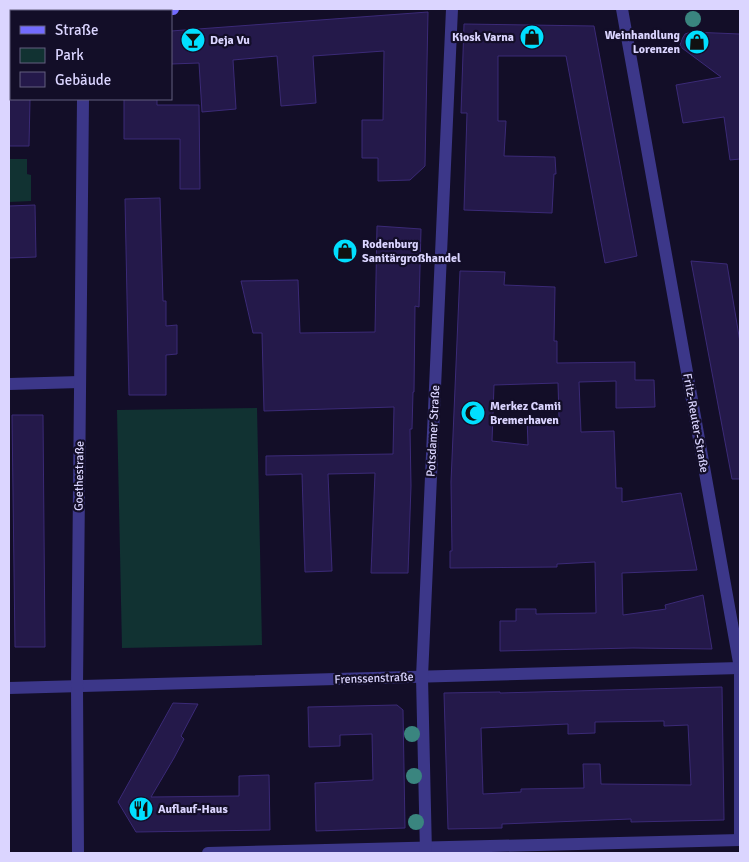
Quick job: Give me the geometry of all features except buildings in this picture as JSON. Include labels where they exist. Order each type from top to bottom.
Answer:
[{"type":"main road","points":[[156,10],[173,9]]},
{"type":"street","name":"Potsdamer Straße","points":[[426,851],[422,677],[452,9]]},
{"type":"street","name":"Fritz-Reuter-Straße","points":[[622,9],[740,668],[740,840]]},
{"type":"street","name":"Goethestraße","points":[[78,853],[77,686],[83,100]]},
{"type":"street","points":[[9,384],[80,382]]},
{"type":"street","name":"Frenssenstraße","points":[[9,688],[740,668]]},
{"type":"street","points":[[208,853],[426,851],[740,840]]},
{"type":"green space","points":[[9,159],[27,159],[27,174],[31,175],[31,201],[9,202]]},
{"type":"green space","points":[[257,408],[262,645],[122,648],[117,410]]},
{"type":"place","name":"Kiosk Varna","points":[[532,37]]},
{"type":"place","name":"Deja Vu","points":[[193,40]]},
{"type":"place","name":"Weinhandlung Lorenzen","points":[[697,42]]},
{"type":"place","name":"Rodenburg Sanitärgroßhandel","points":[[345,251]]},
{"type":"place","name":"Merkez Camii Bremerhaven","points":[[473,413]]},
{"type":"place","name":"Auflauf-Haus","points":[[141,809]]}]
